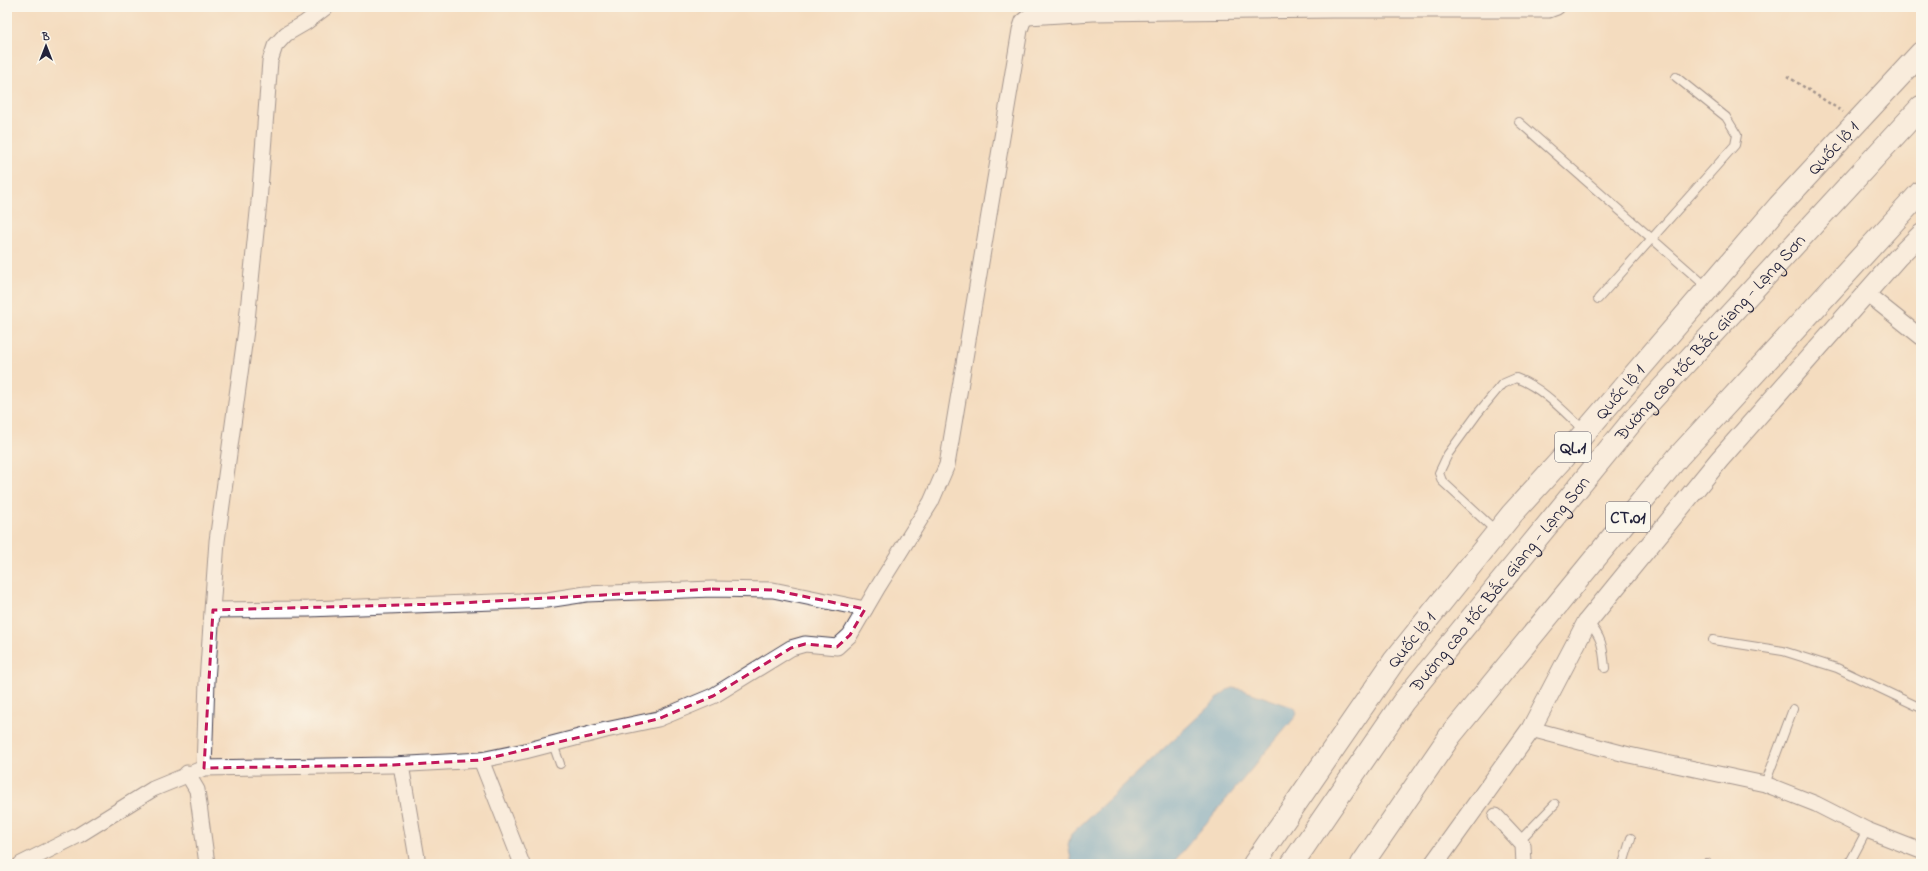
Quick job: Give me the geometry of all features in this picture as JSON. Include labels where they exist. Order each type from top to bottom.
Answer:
[{"type":"highway","name":"Quốc lộ 1","points":[[1254,864],[1394,661],[1497,532],[1586,431],[1779,206],[1921,53]]},
{"type":"highway","name":"Đường cao tốc Bắc Giang - Lạng Sơn","points":[[1292,864],[1402,702],[1634,419],[1921,107]]},
{"type":"highway","name":"CT.01","points":[[1362,864],[1450,736],[1678,457],[1921,192]]},
{"type":"street","points":[[204,768],[217,541],[248,308],[259,202],[270,61],[275,46],[286,34],[305,23],[326,7]]},
{"type":"street","points":[[21,864],[79,835],[153,789],[187,773],[204,768],[401,765],[480,760],[658,719],[713,696],[791,648],[805,644],[837,647],[850,635],[931,502],[947,465],[1020,30],[1023,21],[1028,17],[1092,14],[1331,10],[1549,10],[1557,7]]},
{"type":"street","points":[[1434,864],[1531,729],[1587,622],[1719,460],[1898,257],[1921,234]]},
{"type":"street","points":[[1866,293],[1921,337]]},
{"type":"street","points":[[213,610],[308,609],[455,604],[547,600],[586,594],[712,589],[773,590],[865,609]]},
{"type":"street","points":[[1531,729],[1629,755],[1765,784],[1816,804],[1867,830],[1921,851]]},
{"type":"street","points":[[480,760],[522,864]]},
{"type":"street","points":[[401,765],[418,864]]},
{"type":"street","points":[[187,773],[197,790],[207,864]]},
{"type":"street","points":[[1496,816],[1523,845],[1524,864]]},
{"type":"lane","points":[[1598,299],[1734,145],[1737,135],[1726,117],[1676,77]]},
{"type":"lane","points":[[1519,122],[1708,288]]},
{"type":"lane","points":[[1497,532],[1442,481],[1439,473],[1448,454],[1478,413],[1502,384],[1516,378],[1529,382],[1586,431]]},
{"type":"lane","points":[[1587,622],[1598,633],[1603,647],[1605,668]]},
{"type":"lane","points":[[1713,640],[1783,651],[1837,668],[1921,708]]},
{"type":"lane","points":[[1765,784],[1793,709]]},
{"type":"lane","points":[[553,744],[560,764]]},
{"type":"lane","points":[[1523,845],[1524,836],[1555,804]]},
{"type":"lane","points":[[1849,864],[1867,830]]},
{"type":"lane","points":[[1623,864],[1631,838]]},
{"type":"path","points":[[1787,76],[1857,121]]},
{"type":"highlighted area","points":[[712,589],[773,590],[865,609],[850,635],[837,647],[805,644],[791,648],[713,696],[658,719],[481,760],[393,765],[204,768],[213,610],[440,604]]},
{"type":"water","points":[[1232,688],[1240,689],[1295,708],[1297,713],[1296,716],[1172,864],[1072,864],[1068,845],[1071,834],[1227,690]]}]
